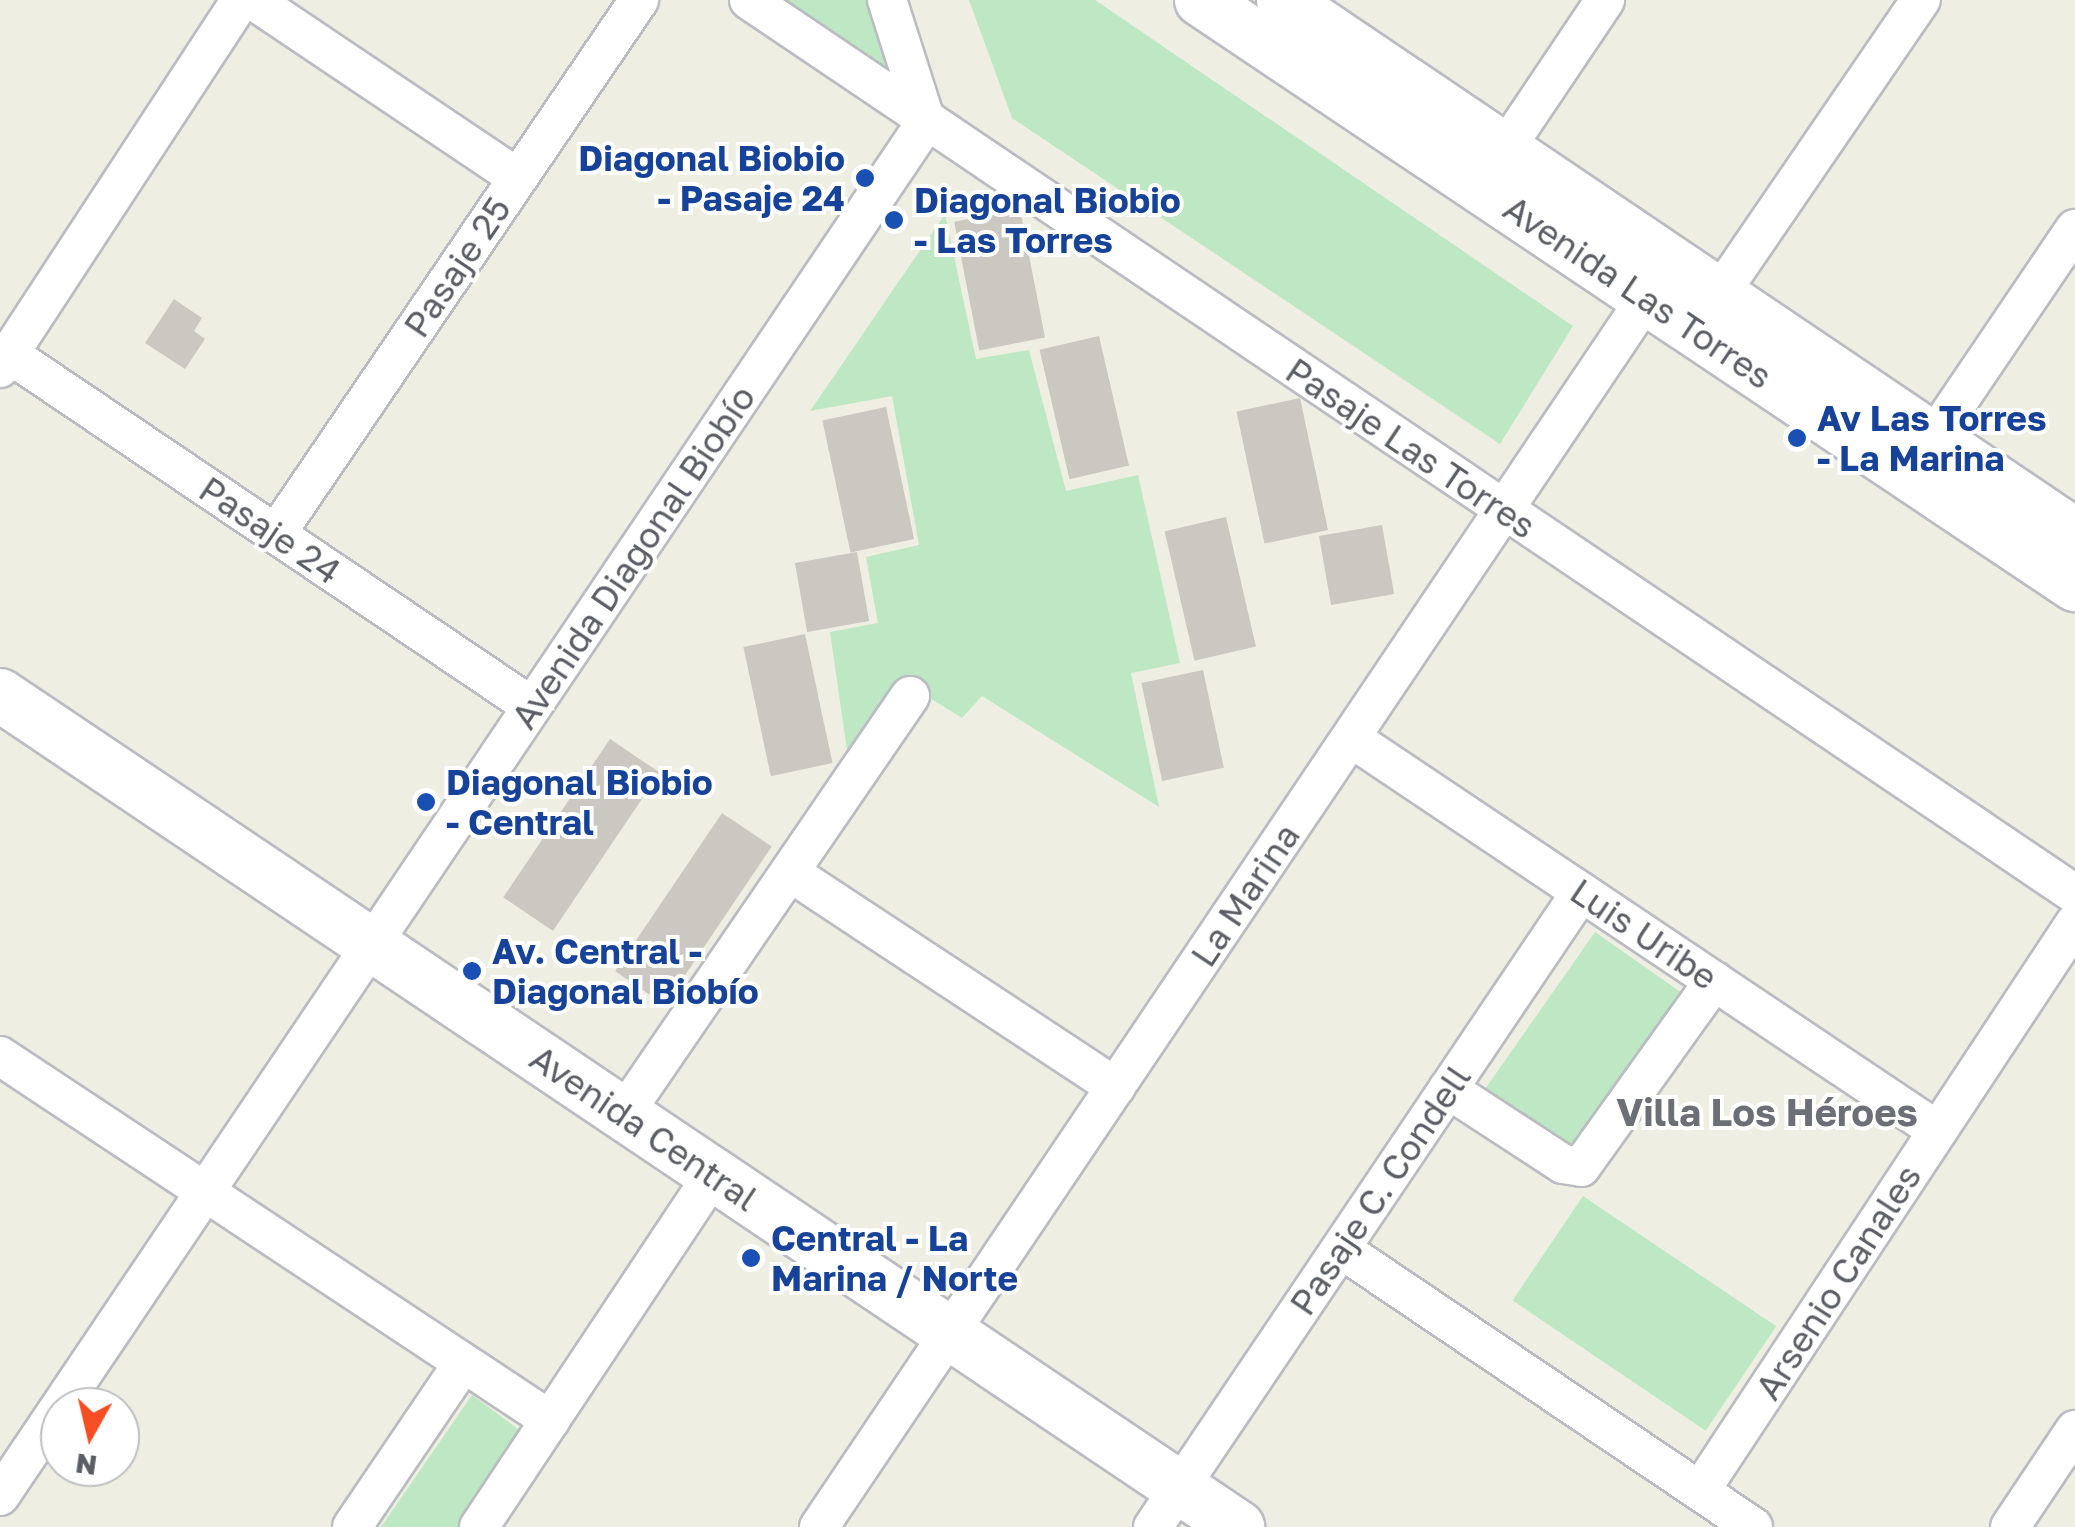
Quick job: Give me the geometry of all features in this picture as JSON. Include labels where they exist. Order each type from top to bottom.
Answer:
[{"type":"street","points":[[5,361],[242,0]]},
{"type":"street","points":[[253,0],[518,178]]},
{"type":"street","name":"Pasaje 25","points":[[276,534],[639,0]]},
{"type":"street","name":"Pasaje Las Torres","points":[[750,0],[2075,894]]},
{"type":"street","points":[[886,0],[926,122]]},
{"type":"street","name":"Avenida Las Torres","points":[[1200,0],[1658,281],[1718,296],[2075,535]]},
{"type":"street","name":"Avenida Las Torres","points":[[1283,0],[1504,152],[1658,281],[2075,585]]},
{"type":"street","points":[[1504,152],[1605,0]]},
{"type":"street","points":[[1718,296],[1921,0]]},
{"type":"street","name":"Avenida Diagonal Biobío","points":[[0,1496],[926,122]]},
{"type":"street","points":[[1932,440],[2075,230]]},
{"type":"street","name":"La Marina","points":[[819,1527],[1658,281]]},
{"type":"street","name":"Pasaje 24","points":[[5,361],[276,534],[531,706]]},
{"type":"street","name":"Avenida Central","points":[[0,695],[950,1334],[1166,1507],[1238,1527]]},
{"type":"street","points":[[623,1115],[910,696]]},
{"type":"street","name":"Luis Uribe","points":[[1351,738],[1938,1131]]},
{"type":"street","points":[[791,873],[1116,1087]]},
{"type":"street","name":"Pasaje C. Condell","points":[[1166,1507],[1581,892]]},
{"type":"street","name":"Arsenio Canales","points":[[1700,1491],[2075,923]]},
{"type":"street","points":[[1448,1089],[1563,1164],[1581,1167],[1714,982]]},
{"type":"street","points":[[0,1056],[550,1420]]},
{"type":"street","points":[[479,1527],[713,1175]]},
{"type":"street","points":[[1341,1249],[1753,1527]]},
{"type":"street","points":[[352,1527],[463,1363]]},
{"type":"street","points":[[2010,1527],[2075,1430]]},
{"type":"green space","points":[[773,0],[866,0],[892,77]]},
{"type":"green space","points":[[969,0],[1095,0],[1573,326],[1500,444],[1012,118]]},
{"type":"green space","points":[[945,214],[976,359],[1029,350],[1066,491],[1138,475],[1180,663],[1131,673],[1159,807],[982,696],[962,718],[901,680],[847,750],[830,632],[878,623],[866,557],[919,545],[892,396],[810,411]]},
{"type":"green space","points":[[1595,932],[1680,992],[1569,1150],[1484,1090]]},
{"type":"green space","points":[[1583,1196],[1776,1326],[1706,1431],[1513,1300]]},
{"type":"green space","points":[[472,1395],[522,1432],[462,1527],[381,1527]]},
{"type":"building","points":[[1020,209],[1045,338],[979,350],[954,222]]},
{"type":"building","points":[[174,299],[202,318],[194,331],[205,339],[185,369],[145,343]]},
{"type":"building","points":[[1099,336],[1129,466],[1069,479],[1040,350]]},
{"type":"building","points":[[1300,398],[1328,530],[1264,544],[1236,412]]},
{"type":"building","points":[[886,407],[914,539],[850,553],[822,421]]},
{"type":"building","points":[[1226,517],[1256,647],[1195,661],[1165,531]]},
{"type":"building","points":[[1382,525],[1394,594],[1331,605],[1319,536]]},
{"type":"building","points":[[857,552],[869,621],[807,632],[795,563]]},
{"type":"building","points":[[805,634],[832,763],[771,776],[743,647]]},
{"type":"building","points":[[1203,670],[1224,768],[1162,781],[1141,683]]},
{"type":"building","points":[[610,739],[660,773],[553,931],[503,897]]},
{"type":"building","points":[[722,813],[772,847],[665,1005],[615,971]]},
{"type":"place","name":"Diagonal Biobio - Pasaje 24","points":[[865,178]]},
{"type":"place","name":"Diagonal Biobio - Las Torres","points":[[894,220]]},
{"type":"place","name":"Av Las Torres - La Marina","points":[[1797,438]]},
{"type":"place","name":"Diagonal Biobio - Central","points":[[426,802]]},
{"type":"place","name":"Av. Central - Diagonal Biobío","points":[[472,971]]},
{"type":"place","name":"Central - La Marina / Norte","points":[[751,1258]]},
{"type":"district","name":"Villa Los Héroes","points":[[1767,1112]]}]
